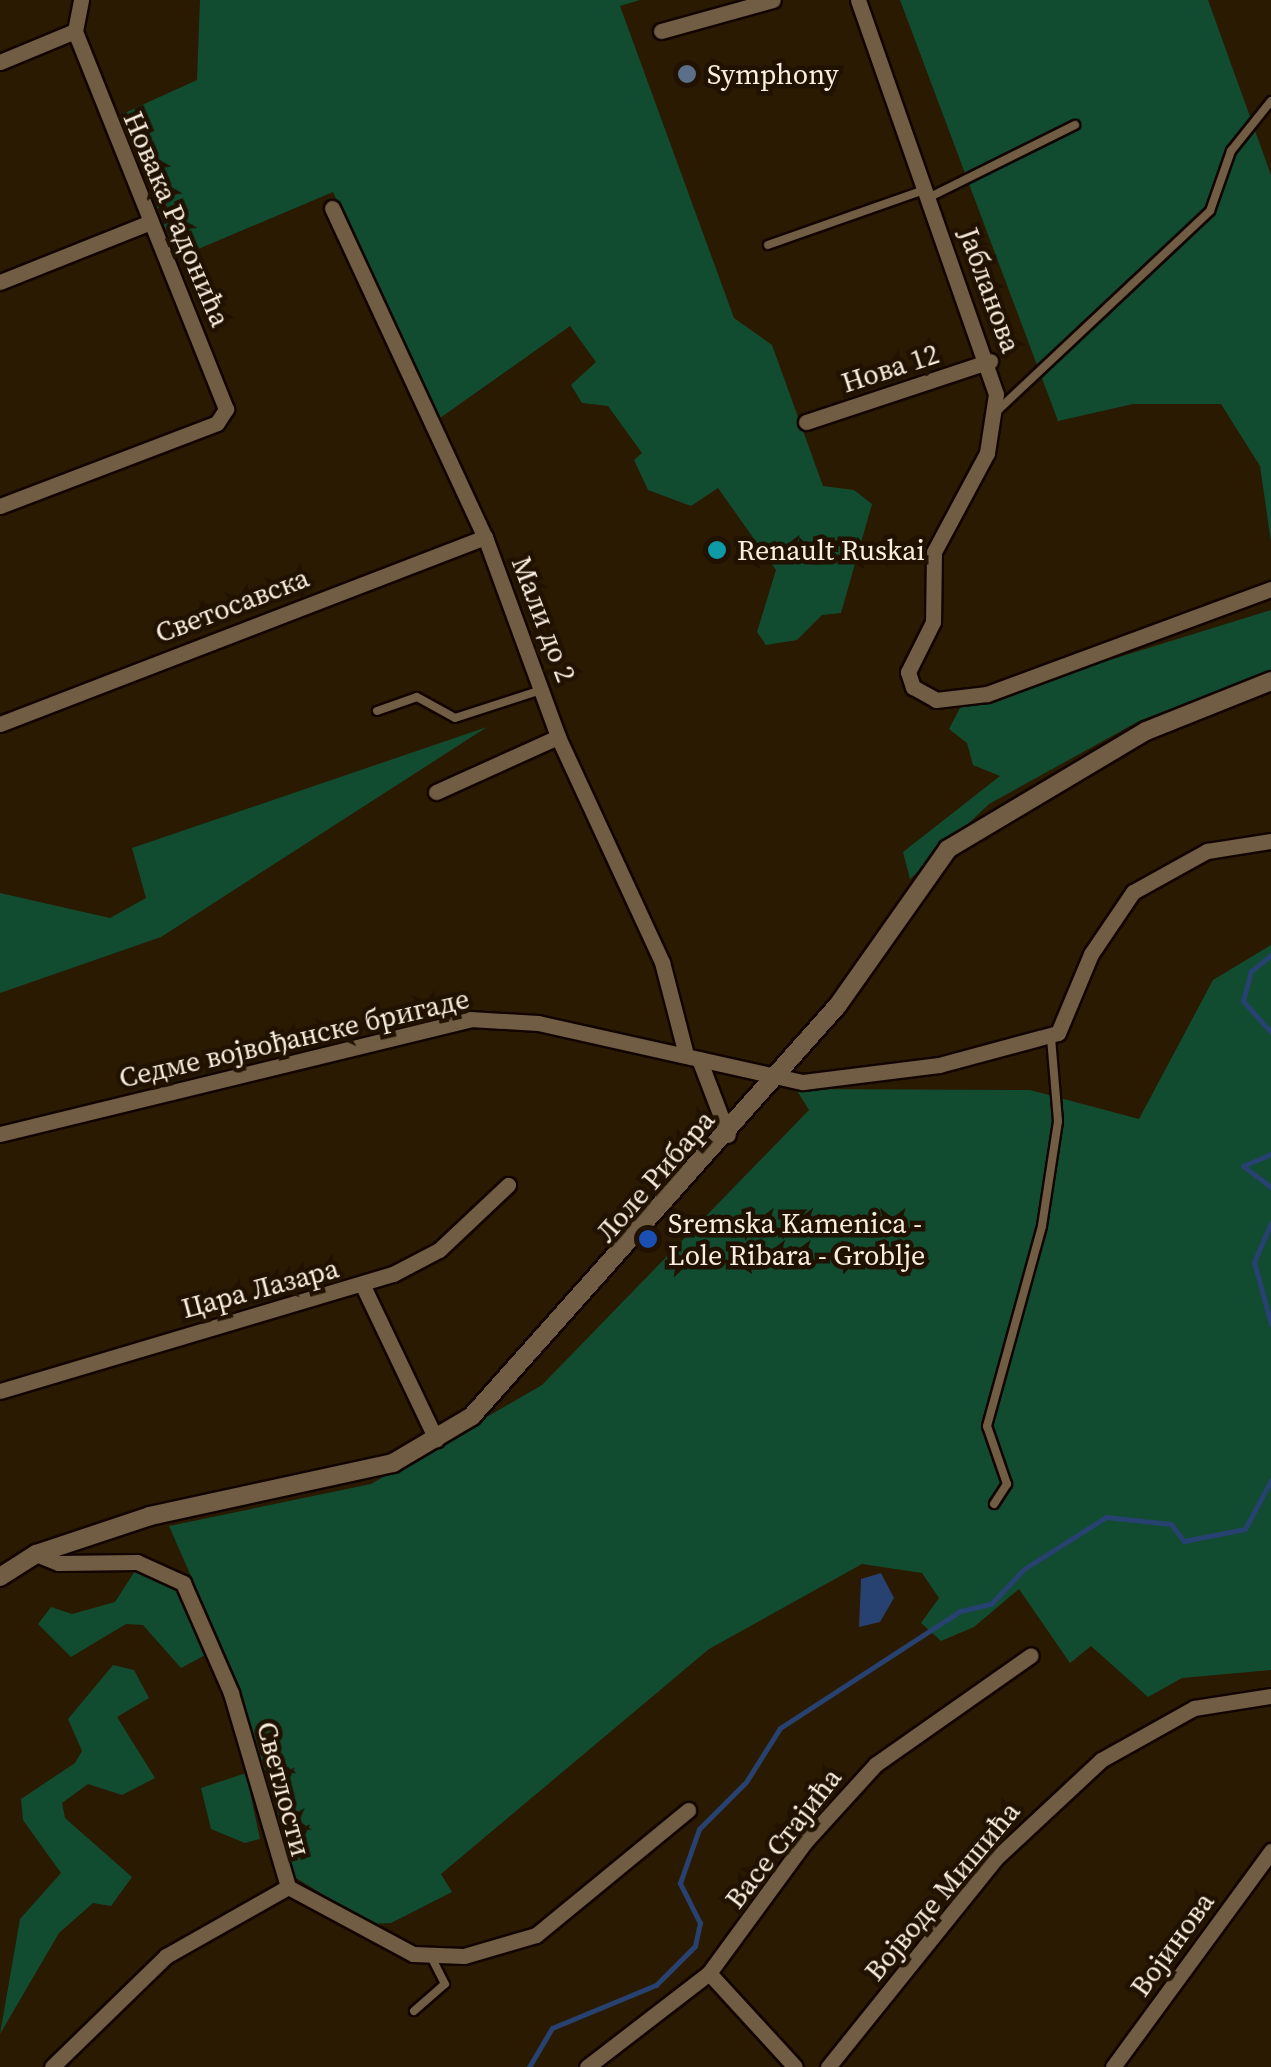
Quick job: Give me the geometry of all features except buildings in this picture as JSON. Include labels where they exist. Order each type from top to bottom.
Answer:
[{"type":"street","points":[[0,62],[75,31],[81,0]]},
{"type":"street","points":[[661,31],[773,0]]},
{"type":"street","name":"Јабланова","points":[[858,0],[990,360],[995,414],[986,453],[930,567],[933,622],[908,672],[926,697],[1020,684],[1271,589]]},
{"type":"street","name":"Новака Радонића","points":[[0,506],[217,424],[223,393],[75,31]]},
{"type":"street","name":"Мали до 2","points":[[332,208],[485,537],[546,688],[558,737],[662,962],[693,1057],[728,1135]]},
{"type":"street","points":[[0,282],[150,222]]},
{"type":"street","name":"Нова 12","points":[[806,422],[990,360]]},
{"type":"street","name":"Светосавска","points":[[0,724],[485,537]]},
{"type":"street","name":"Лоле Рибара","points":[[0,1577],[36,1554],[150,1516],[357,1474],[436,1440],[518,1372],[728,1135],[959,841],[1146,731],[1271,681]]},
{"type":"street","points":[[436,792],[558,737]]},
{"type":"street","points":[[1051,1037],[1133,892],[1207,851],[1271,841]]},
{"type":"street","name":"Седме војвођанске бригаде","points":[[0,1134],[470,1019],[538,1023],[776,1077],[879,1078],[1051,1037]]},
{"type":"street","name":"Цара Лазара","points":[[0,1391],[363,1286],[439,1250],[508,1185]]},
{"type":"street","points":[[363,1286],[436,1440]]},
{"type":"street","name":"Светлости","points":[[36,1554],[150,1565],[192,1594],[288,1887],[387,1943],[431,1956],[536,1936],[688,1810]]},
{"type":"street","name":"Васе Стајића","points":[[587,2067],[710,1974],[804,1842],[876,1764],[1031,1655]]},
{"type":"street","name":"Војводе Мишића","points":[[828,2067],[995,1859],[1060,1794],[1194,1708],[1271,1696]]},
{"type":"street","name":"Војинова","points":[[1114,2067],[1271,1850]]},
{"type":"street","points":[[52,2067],[166,1956],[288,1887]]},
{"type":"street","points":[[710,1974],[795,2067]]},
{"type":"lane","points":[[995,414],[1210,211],[1246,126],[1271,101]]},
{"type":"lane","points":[[768,245],[928,193],[1075,125]]},
{"type":"lane","points":[[377,711],[418,698],[455,718],[546,688]]},
{"type":"lane","points":[[994,1504],[1007,1484],[987,1426],[1042,1226],[1058,1121],[1051,1037]]},
{"type":"lane","points":[[414,2011],[445,1984],[431,1956]]},
{"type":"green space","points":[[200,0],[640,0],[620,6],[734,318],[772,345],[823,486],[854,490],[872,504],[841,613],[822,615],[797,640],[766,645],[757,632],[776,570],[718,488],[691,506],[648,490],[634,460],[642,453],[608,406],[582,403],[571,385],[596,362],[570,326],[440,418],[333,192],[177,258],[120,115],[197,80]]},
{"type":"green space","points":[[900,0],[1208,0],[1271,175],[1271,542],[1260,466],[1221,404],[1133,404],[1058,421]]},
{"type":"green space","points":[[1271,610],[1271,670],[1139,721],[989,804],[910,879],[903,852],[1000,776],[973,765],[967,743],[949,729],[961,706]]},
{"type":"green space","points":[[487,727],[161,937],[0,993],[0,893],[110,918],[146,898],[132,848]]},
{"type":"green space","points":[[1271,945],[1271,1670],[1182,1678],[1148,1697],[1091,1646],[1070,1663],[1019,1589],[974,1627],[941,1641],[921,1623],[939,1598],[922,1573],[862,1564],[709,1649],[441,1874],[452,1892],[391,1923],[370,1924],[293,1876],[241,1690],[169,1526],[371,1484],[542,1385],[809,1110],[796,1089],[1030,1090],[1139,1119],[1213,980]]},
{"type":"green space","points":[[135,1571],[179,1590],[209,1653],[181,1668],[143,1625],[126,1624],[71,1657],[38,1624],[51,1607],[72,1614],[115,1602]]},
{"type":"green space","points":[[113,1665],[134,1670],[149,1698],[117,1717],[155,1778],[122,1795],[88,1784],[62,1803],[65,1818],[132,1877],[111,1906],[93,1903],[59,1933],[0,2034],[20,1919],[61,1873],[23,1820],[21,1799],[75,1763],[82,1751],[68,1719]]},
{"type":"green space","points":[[246,1773],[260,1839],[245,1843],[211,1829],[201,1788]]},
{"type":"water","points":[[881,1573],[894,1598],[880,1622],[859,1627],[861,1579]]},
{"type":"waterway","points":[[1271,955],[1251,971],[1243,1001],[1271,1032]]},
{"type":"waterway","points":[[1271,1154],[1243,1166],[1271,1187]]},
{"type":"waterway","points":[[1271,1223],[1254,1262],[1271,1324]]},
{"type":"waterway","points":[[529,2067],[552,2028],[656,1985],[695,1946],[700,1923],[680,1883],[699,1829],[746,1782],[780,1728],[960,1611],[991,1604],[1024,1569],[1106,1517],[1171,1524],[1184,1541],[1245,1529],[1271,1480]]},
{"type":"place","name":"Symphony","points":[[687,74]]},
{"type":"place","name":"Renault Ruskai","points":[[717,550]]},
{"type":"place","name":"Sremska Kamenica - Lole Ribara - Groblje","points":[[648,1239]]}]
